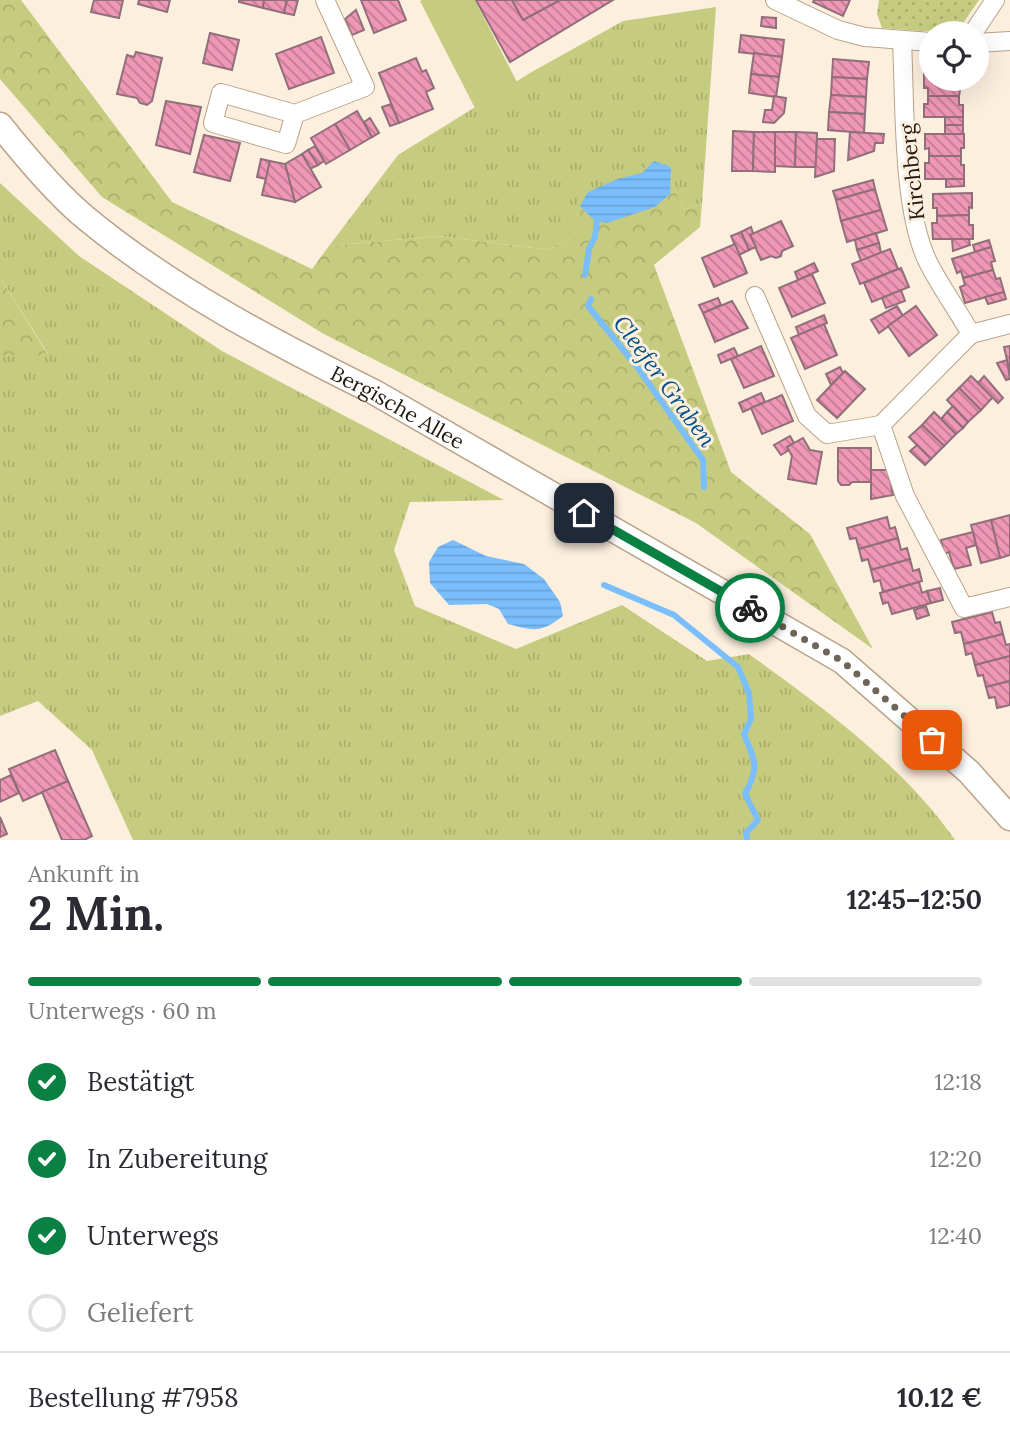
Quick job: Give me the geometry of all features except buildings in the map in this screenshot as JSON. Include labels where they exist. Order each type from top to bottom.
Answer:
[{"type":"main road","name":"Bergische Allee","points":[[0,125],[85,218],[173,282],[306,358],[374,392],[842,661],[969,772],[1010,818]]},
{"type":"street","points":[[295,114],[365,87],[325,0]]},
{"type":"street","points":[[775,0],[838,30],[865,37],[919,42]]},
{"type":"street","points":[[981,21],[995,0]]},
{"type":"street","name":"Kirchberg","points":[[902,41],[913,213],[926,258],[971,334]]},
{"type":"street","points":[[989,42],[1010,41]]},
{"type":"street","points":[[755,296],[807,416],[827,434],[881,425],[971,334],[1010,324]]},
{"type":"street","points":[[881,425],[905,496],[964,608],[1010,597]]},
{"type":"green space","points":[[0,0],[21,0],[172,202],[312,269],[329,246],[438,236],[549,250],[576,232],[578,200],[643,163],[667,172],[684,210],[702,203],[700,227],[654,265],[731,472],[810,534],[873,649],[696,523],[322,333],[102,197],[0,79]]},
{"type":"green space","points":[[475,0],[521,90],[477,112],[420,1]]},
{"type":"green space","points":[[879,0],[979,0],[965,21],[919,21],[919,31],[882,28],[877,14]]},
{"type":"green space","points":[[716,7],[702,203],[684,210],[667,172],[549,250],[438,236],[329,246],[398,155],[530,73],[623,21]]},
{"type":"green space","points":[[0,183],[79,256],[222,351],[504,500],[410,502],[394,550],[415,606],[516,649],[622,605],[707,661],[749,654],[832,716],[886,762],[934,813],[955,840],[133,840],[92,750],[38,701],[0,716],[0,356],[48,354],[0,277]]},
{"type":"green space","points":[[0,277],[48,355],[0,356]]},
{"type":"water","points":[[654,161],[671,167],[670,194],[655,207],[607,223],[594,220],[580,206],[588,192],[618,179],[642,173]]},
{"type":"water","points":[[453,540],[486,556],[524,564],[544,579],[560,602],[563,616],[543,628],[531,629],[508,624],[499,609],[487,604],[449,605],[430,583],[429,562],[438,547]]},
{"type":"waterway","name":"Cleefer Graben","points":[[585,275],[597,220]]},
{"type":"waterway","name":"Cleefer Graben","points":[[591,299],[588,306],[637,367],[703,460],[704,487]]},
{"type":"waterway","name":"Cleefer Graben","points":[[604,585],[674,615],[738,667],[749,693],[751,719],[744,734],[754,764],[753,777],[745,794],[758,820],[746,833],[747,840]]},
{"type":"way so far","points":[[750,608],[842,661],[932,740]]},
{"type":"route","points":[[584,513],[750,608]]}]
